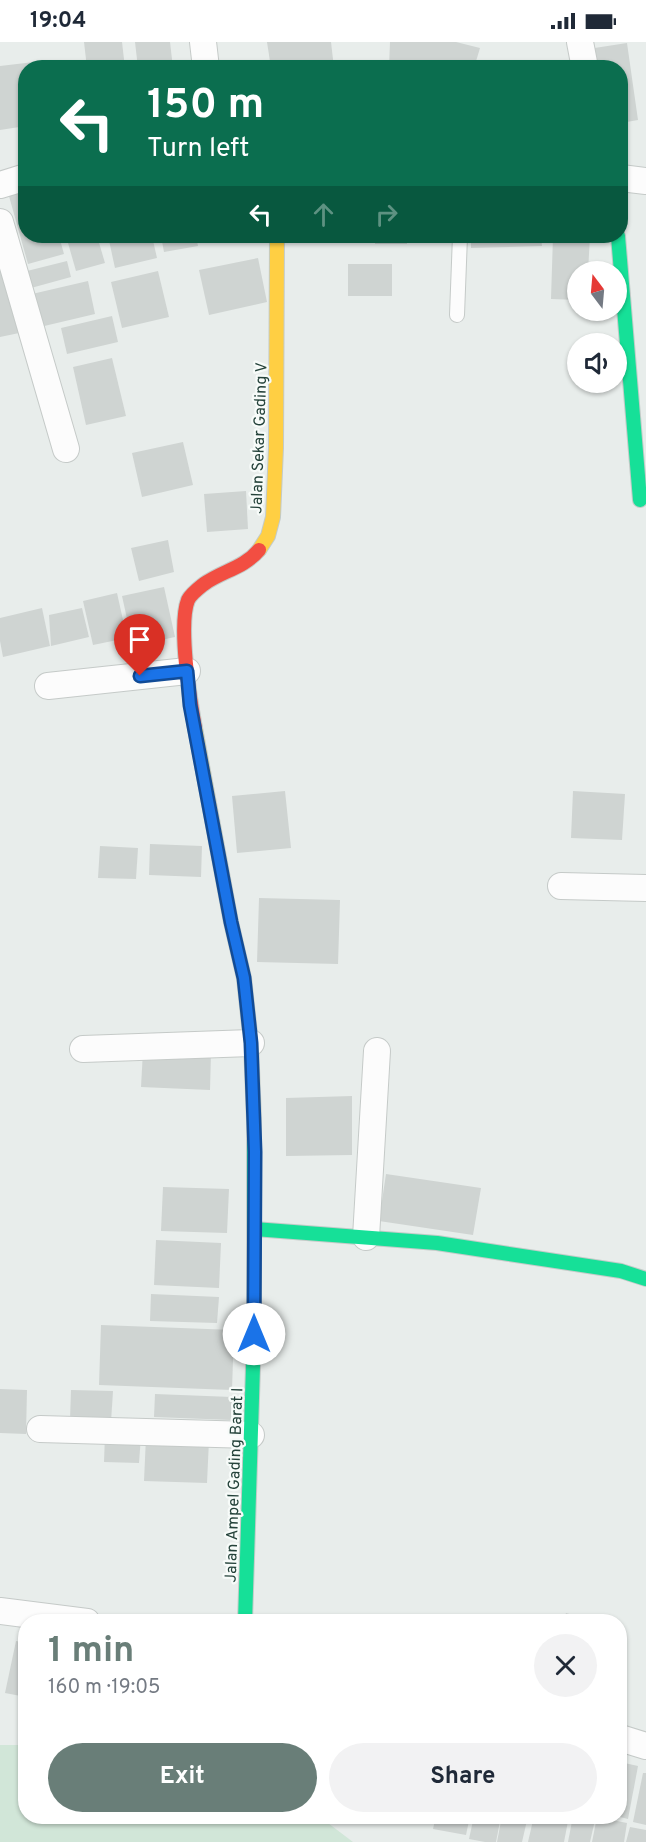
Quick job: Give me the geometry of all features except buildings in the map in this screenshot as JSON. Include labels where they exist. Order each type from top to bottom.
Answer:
[{"type":"street","points":[[203,42],[205,60]]},
{"type":"street","points":[[580,42],[583,60]]},
{"type":"street","points":[[0,185],[18,179]]},
{"type":"street","points":[[628,179],[646,181]]},
{"type":"street","points":[[0,222],[66,449]]},
{"type":"street","name":"Jalan Sekar Gading V","points":[[187,671],[184,629],[185,610],[189,597],[205,583],[239,567],[257,553],[268,536],[273,517],[278,243]]},
{"type":"street","points":[[619,243],[640,500]]},
{"type":"street","points":[[48,686],[187,671]]},
{"type":"street","name":"Jalan Ampel Gading Barat I","points":[[187,671],[190,705],[231,922],[244,978],[251,1043],[255,1152],[254,1334],[245,1614]]},
{"type":"street","points":[[561,886],[646,888]]},
{"type":"street","points":[[83,1048],[251,1043]]},
{"type":"street","points":[[366,1237],[377,1051]]},
{"type":"street","points":[[254,1229],[436,1243],[621,1271],[646,1279]]},
{"type":"street","points":[[39,1429],[251,1435]]},
{"type":"street","points":[[0,1611],[24,1614]]},
{"type":"street","points":[[627,1740],[646,1746]]},
{"type":"lane","points":[[457,315],[460,243]]},
{"type":"green space","points":[[0,1745],[18,1745],[18,1824],[329,1824],[353,1842],[0,1842]]},
{"type":"traffic: fast","points":[[619,243],[640,500]]},
{"type":"traffic: fast","points":[[245,1614],[254,1334],[254,1120]]},
{"type":"traffic: fast","points":[[254,1229],[437,1243],[621,1271],[646,1279]]},
{"type":"traffic: slow","points":[[259,550],[268,536],[273,517],[276,448],[277,243]]},
{"type":"traffic: slow","points":[[195,728],[231,922],[244,978],[251,1043],[254,1120]]},
{"type":"traffic: jam","points":[[195,728],[188,682],[184,627],[188,600],[204,584],[247,561],[259,550]]},
{"type":"route","points":[[140,676],[187,671],[190,705],[231,922],[244,978],[251,1043],[255,1152],[254,1334]]}]
